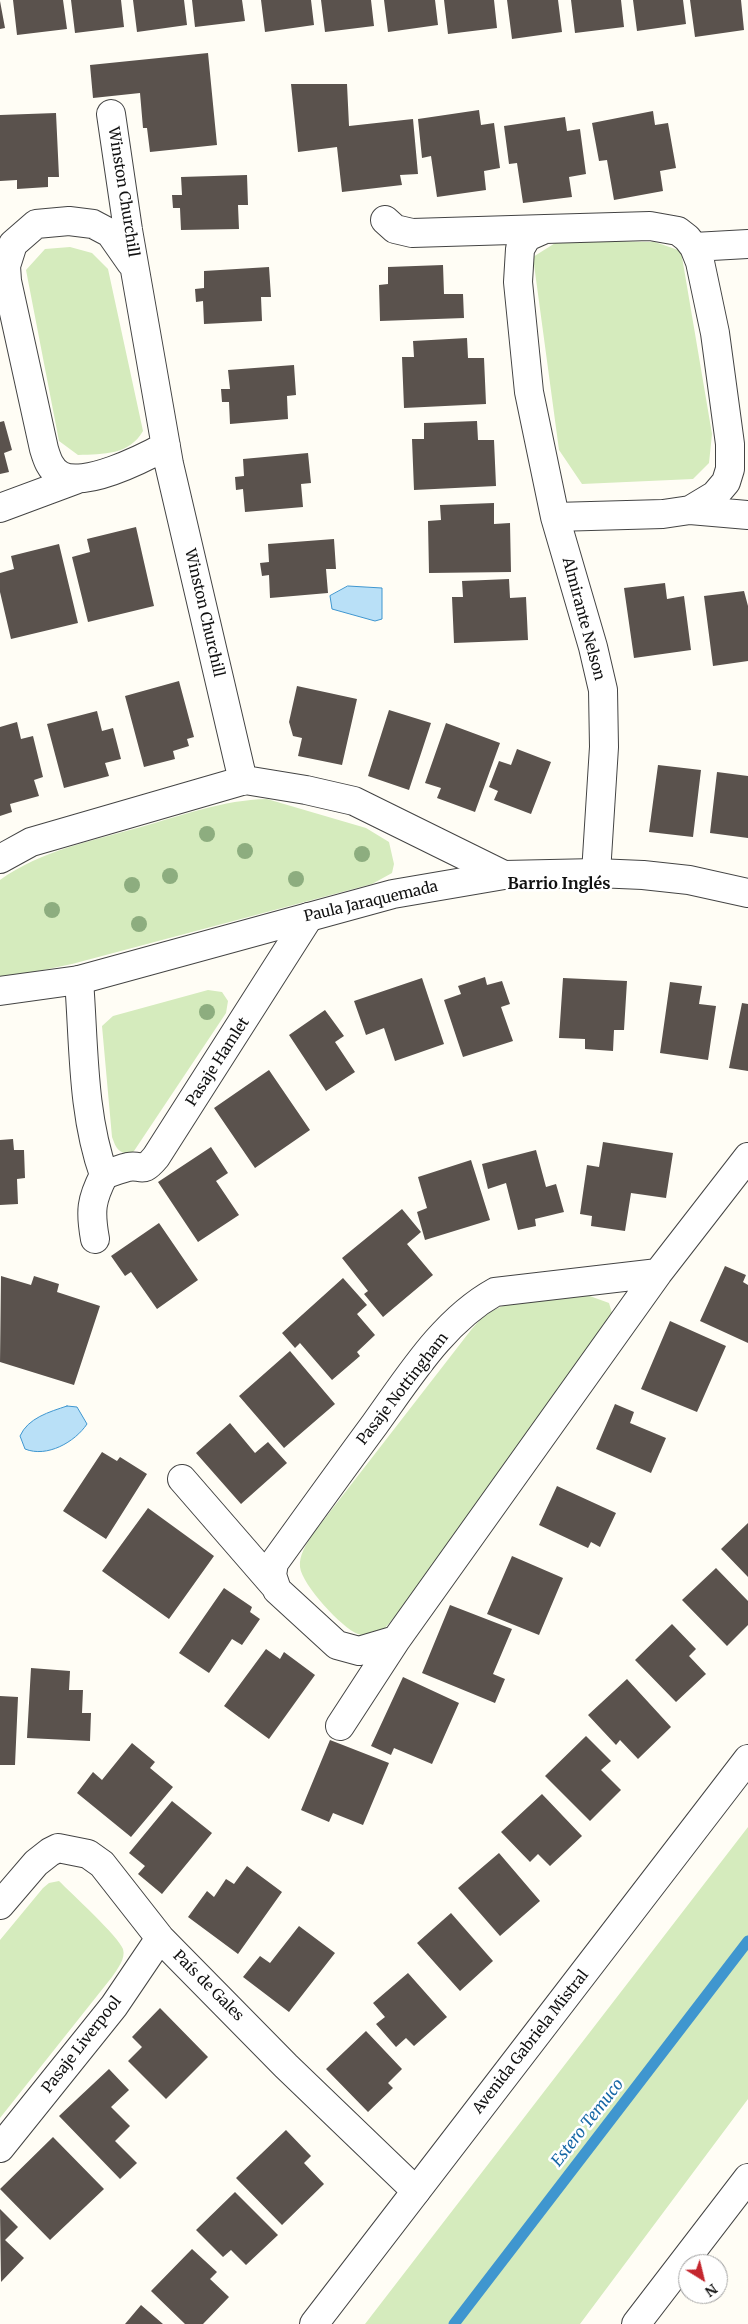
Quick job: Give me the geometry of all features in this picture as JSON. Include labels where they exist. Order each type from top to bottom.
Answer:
[{"type":"street","name":"Winston Churchill","points":[[111,114],[135,270],[166,446],[243,781]]},
{"type":"street","name":"Almirante Nelson","points":[[384,220],[395,230],[412,233],[650,226],[678,232],[687,238],[694,247]]},
{"type":"street","name":"Winston Churchill","points":[[0,227],[69,221],[93,224],[110,233],[121,246],[135,270]]},
{"type":"street","points":[[36,224],[14,244],[6,266],[7,281],[44,449],[50,466],[61,476],[78,479]]},
{"type":"street","name":"Almirante Nelson","points":[[545,229],[527,237],[520,249],[518,282],[529,392],[555,517],[593,647],[603,690],[604,747],[596,873]]},
{"type":"street","points":[[690,510],[715,495],[726,482],[730,469],[730,444],[715,333],[700,262],[694,247],[748,244]]},
{"type":"street","points":[[0,508],[78,479],[132,464],[166,446]]},
{"type":"street","points":[[555,517],[663,514],[690,510],[748,515]]},
{"type":"street","points":[[0,859],[31,842],[243,781],[306,790],[354,801],[504,874]]},
{"type":"street","name":"Paula Jaraquemada","points":[[0,991],[79,980],[393,894],[504,874],[596,873],[689,880],[748,893]]},
{"type":"street","name":"Pasaje Hamlet","points":[[104,1175],[130,1166],[143,1168],[149,1166],[309,917]]},
{"type":"street","points":[[79,980],[91,1126],[96,1152],[104,1175],[94,1194],[91,1214],[94,1239]]},
{"type":"street","points":[[340,1726],[396,1640],[658,1273],[748,1157]]},
{"type":"street","name":"Pasaje Nottingham","points":[[274,1584],[272,1575],[274,1563],[423,1359],[460,1317],[495,1292],[658,1273]]},
{"type":"street","points":[[182,1479],[274,1584],[325,1636],[337,1645],[359,1651],[396,1640]]},
{"type":"street","name":"Avenida Gabriela Mistral","points":[[314,2324],[748,1759]]},
{"type":"street","name":"País de Gales","points":[[0,1905],[36,1863],[58,1848],[68,1848],[88,1854],[102,1864],[160,1938],[286,2066],[416,2191]]},
{"type":"street","name":"Pasaje Liverpool","points":[[0,2148],[114,2006],[160,1938]]},
{"type":"street","points":[[636,2324],[748,2178]]},
{"type":"green space","points":[[560,240],[655,242],[681,251],[712,434],[709,463],[693,479],[582,484],[559,450],[533,257]]},
{"type":"green space","points":[[70,247],[92,253],[108,269],[143,431],[131,445],[115,452],[78,455],[59,441],[26,270],[45,249]]},
{"type":"green space","points":[[267,799],[366,828],[389,842],[394,864],[392,873],[372,884],[72,964],[0,979],[0,880],[33,861],[86,842],[219,805]]},
{"type":"green space","points":[[208,990],[222,992],[228,1001],[226,1013],[134,1151],[130,1154],[120,1151],[112,1137],[102,1026],[113,1016]]},
{"type":"green space","points":[[587,1295],[609,1303],[612,1313],[606,1330],[393,1619],[384,1629],[373,1636],[358,1634],[342,1624],[315,1595],[302,1575],[300,1567],[303,1550],[312,1535],[482,1318],[496,1309],[520,1301],[547,1297]]},
{"type":"green space","points":[[748,1827],[748,2099],[580,2324],[365,2324]]},
{"type":"green space","points":[[59,1881],[113,1935],[120,1943],[124,1953],[112,1977],[0,2118],[0,1940],[43,1888],[49,1883]]},
{"type":"water","points":[[348,586],[382,588],[382,619],[375,621],[332,609],[330,596]]},
{"type":"water","points":[[67,1406],[77,1407],[87,1424],[82,1431],[60,1447],[51,1450],[33,1451],[25,1449],[20,1436],[28,1425],[40,1416]]},
{"type":"building","points":[[13,0],[63,0],[67,29],[17,35]]},
{"type":"building","points":[[71,0],[121,0],[124,27],[75,33]]},
{"type":"building","points":[[133,0],[184,0],[187,25],[137,32]]},
{"type":"building","points":[[192,0],[242,0],[245,21],[195,27]]},
{"type":"building","points":[[261,0],[311,0],[314,25],[265,32]]},
{"type":"building","points":[[321,0],[371,0],[374,26],[325,32]]},
{"type":"building","points":[[384,0],[435,0],[438,25],[388,32]]},
{"type":"building","points":[[444,0],[494,0],[497,28],[448,34]]},
{"type":"building","points":[[507,0],[558,0],[562,32],[512,39]]},
{"type":"building","points":[[571,0],[621,0],[624,27],[575,33]]},
{"type":"building","points":[[633,0],[683,0],[686,24],[637,31]]},
{"type":"building","points":[[690,0],[741,0],[744,30],[695,37]]},
{"type":"building","points":[[0,1],[5,28],[0,29]]},
{"type":"building","points":[[208,53],[217,145],[150,152],[147,128],[143,128],[140,93],[93,98],[90,65]]},
{"type":"building","points":[[291,84],[347,84],[349,126],[413,119],[418,174],[400,175],[402,185],[342,192],[337,147],[298,152]]},
{"type":"building","points":[[479,110],[481,125],[494,123],[500,168],[484,171],[486,190],[437,197],[431,156],[422,158],[418,119]]},
{"type":"building","points":[[653,111],[655,125],[668,123],[676,168],[660,171],[663,191],[614,200],[607,160],[599,161],[592,123]]},
{"type":"building","points":[[56,113],[59,177],[48,177],[48,187],[17,189],[17,180],[0,181],[0,115]]},
{"type":"building","points":[[565,117],[567,131],[580,129],[586,174],[569,177],[572,197],[523,203],[517,163],[509,164],[504,126]]},
{"type":"building","points":[[247,175],[248,205],[238,205],[239,229],[181,230],[180,208],[173,208],[172,195],[182,195],[181,177]]},
{"type":"building","points":[[443,265],[444,294],[463,294],[464,318],[380,321],[379,285],[388,284],[388,267]]},
{"type":"building","points":[[269,267],[271,297],[261,297],[262,321],[204,324],[203,301],[196,302],[195,289],[204,288],[204,271]]},
{"type":"building","points":[[467,338],[468,358],[484,358],[486,404],[404,408],[402,357],[414,357],[413,341]]},
{"type":"building","points":[[294,365],[296,395],[287,396],[288,419],[230,424],[229,402],[222,402],[221,389],[230,389],[228,370]]},
{"type":"building","points":[[4,421],[12,450],[4,453],[9,472],[0,474],[0,422]]},
{"type":"building","points":[[477,421],[478,440],[494,440],[496,486],[414,490],[412,439],[424,439],[424,423]]},
{"type":"building","points":[[308,453],[311,483],[301,484],[303,507],[245,512],[243,489],[236,490],[235,477],[244,476],[243,459]]},
{"type":"building","points":[[494,503],[494,524],[510,523],[511,572],[429,573],[428,521],[441,520],[440,505]]},
{"type":"building","points":[[136,527],[154,606],[88,622],[72,557],[90,552],[87,539]]},
{"type":"building","points":[[334,539],[336,569],[326,569],[328,593],[270,598],[269,575],[262,576],[260,563],[269,562],[268,544]]},
{"type":"building","points":[[59,544],[78,623],[11,639],[0,592],[0,573],[14,569],[11,556]]},
{"type":"building","points":[[509,579],[510,598],[526,597],[528,640],[454,643],[452,597],[463,597],[462,581]]},
{"type":"building","points":[[665,583],[667,599],[684,596],[691,650],[634,658],[624,588]]},
{"type":"building","points":[[744,591],[748,606],[748,661],[713,666],[704,596]]},
{"type":"building","points":[[179,681],[194,737],[187,739],[189,746],[173,751],[175,759],[144,767],[125,696]]},
{"type":"building","points":[[297,686],[357,699],[342,765],[298,756],[302,738],[293,736],[289,722]]},
{"type":"building","points":[[389,710],[431,723],[409,790],[368,776]]},
{"type":"building","points":[[97,711],[102,731],[113,728],[121,759],[105,763],[109,776],[64,788],[47,724]]},
{"type":"building","points":[[17,722],[21,739],[33,736],[43,777],[34,780],[39,796],[10,804],[12,812],[0,816],[0,727]]},
{"type":"building","points":[[446,723],[500,743],[475,812],[437,798],[441,788],[425,783]]},
{"type":"building","points":[[517,749],[551,762],[531,814],[494,800],[498,791],[489,787],[499,761],[511,765]]},
{"type":"building","points":[[658,765],[701,770],[693,837],[649,832]]},
{"type":"building","points":[[717,772],[748,776],[748,838],[710,833]]},
{"type":"building","points":[[485,977],[487,985],[502,981],[510,1004],[501,1007],[513,1041],[463,1057],[444,1000],[461,994],[458,986]]},
{"type":"building","points":[[422,978],[444,1044],[395,1061],[384,1028],[366,1035],[354,1001]]},
{"type":"building","points":[[563,978],[627,981],[624,1030],[614,1030],[613,1051],[585,1049],[585,1039],[559,1038]]},
{"type":"building","points":[[670,982],[702,986],[699,1004],[716,1006],[708,1060],[660,1053]]},
{"type":"building","points":[[742,1003],[748,1004],[748,1071],[729,1068]]},
{"type":"building","points":[[325,1010],[344,1036],[335,1042],[355,1072],[326,1091],[289,1035]]},
{"type":"building","points":[[269,1070],[310,1130],[255,1168],[214,1108]]},
{"type":"building","points":[[13,1139],[14,1150],[24,1150],[25,1178],[17,1179],[18,1204],[0,1205],[0,1140]]},
{"type":"building","points":[[603,1142],[673,1153],[666,1198],[631,1193],[625,1231],[591,1226],[592,1216],[580,1214],[587,1165],[599,1167]]},
{"type":"building","points":[[211,1147],[228,1173],[216,1181],[239,1215],[198,1242],[158,1182]]},
{"type":"building","points":[[536,1150],[546,1187],[556,1184],[564,1212],[535,1219],[536,1226],[518,1230],[506,1183],[488,1189],[482,1164]]},
{"type":"building","points":[[471,1160],[490,1220],[425,1240],[417,1212],[427,1208],[418,1177]]},
{"type":"building","points":[[402,1209],[421,1232],[407,1244],[433,1275],[383,1317],[364,1294],[368,1291],[342,1258]]},
{"type":"building","points":[[159,1223],[198,1280],[157,1309],[131,1272],[125,1276],[111,1256]]},
{"type":"building","points":[[725,1266],[746,1275],[743,1282],[748,1285],[748,1343],[700,1321]]},
{"type":"building","points":[[1,1276],[31,1285],[34,1276],[59,1284],[57,1292],[100,1306],[74,1385],[0,1362]]},
{"type":"building","points":[[343,1278],[367,1305],[357,1314],[375,1335],[357,1352],[360,1356],[332,1380],[300,1343],[295,1348],[282,1333]]},
{"type":"building","points":[[670,1321],[726,1346],[697,1412],[641,1389]]},
{"type":"building","points":[[290,1351],[335,1404],[284,1448],[239,1396]]},
{"type":"building","points":[[615,1404],[634,1412],[630,1423],[666,1438],[651,1473],[596,1449]]},
{"type":"building","points":[[230,1423],[255,1453],[268,1442],[287,1463],[241,1504],[196,1453]]},
{"type":"building","points":[[102,1452],[117,1461],[120,1457],[147,1474],[106,1539],[63,1511]]},
{"type":"building","points":[[557,1486],[616,1513],[600,1547],[591,1542],[588,1548],[539,1525]]},
{"type":"building","points":[[148,1508],[214,1556],[169,1619],[102,1571]]},
{"type":"building","points":[[748,1523],[748,1577],[721,1549]]},
{"type":"building","points":[[512,1556],[563,1578],[539,1635],[487,1614]]},
{"type":"building","points":[[716,1568],[748,1601],[748,1625],[727,1646],[682,1600]]},
{"type":"building","points":[[224,1588],[252,1607],[250,1612],[260,1619],[242,1645],[232,1639],[209,1673],[179,1653]]},
{"type":"building","points":[[450,1605],[512,1629],[493,1674],[505,1679],[495,1703],[422,1673]]},
{"type":"building","points":[[672,1624],[696,1649],[689,1656],[706,1674],[676,1702],[635,1660]]},
{"type":"building","points":[[266,1649],[280,1659],[284,1652],[315,1675],[269,1739],[224,1706]]},
{"type":"building","points":[[31,1668],[70,1671],[69,1690],[83,1690],[82,1713],[91,1713],[90,1741],[27,1738]]},
{"type":"building","points":[[403,1677],[459,1703],[432,1764],[394,1748],[391,1755],[371,1746]]},
{"type":"building","points":[[627,1679],[671,1727],[638,1759],[620,1740],[616,1745],[588,1715]]},
{"type":"building","points":[[0,1696],[18,1697],[15,1765],[0,1765]]},
{"type":"building","points":[[586,1736],[611,1761],[601,1770],[621,1790],[590,1821],[545,1776]]},
{"type":"building","points":[[330,1740],[389,1763],[363,1825],[333,1813],[329,1822],[301,1810]]},
{"type":"building","points":[[132,1743],[155,1762],[150,1768],[173,1787],[131,1837],[77,1793],[93,1772],[102,1780]]},
{"type":"building","points":[[542,1794],[582,1836],[550,1866],[538,1854],[530,1862],[501,1832]]},
{"type":"building","points":[[172,1801],[212,1833],[162,1894],[138,1874],[145,1866],[129,1853]]},
{"type":"building","points":[[499,1853],[540,1901],[500,1936],[458,1888]]},
{"type":"building","points":[[247,1866],[282,1892],[238,1954],[188,1917],[207,1891],[214,1897],[226,1879],[234,1884]]},
{"type":"building","points":[[451,1913],[493,1961],[460,1991],[417,1943]]},
{"type":"building","points":[[299,1926],[335,1953],[289,2012],[243,1977],[260,1956],[270,1963]]},
{"type":"building","points":[[408,1973],[447,2017],[414,2046],[406,2038],[396,2047],[376,2024],[385,2017],[373,2003]]},
{"type":"building","points":[[160,2008],[208,2057],[166,2099],[128,2061],[142,2047],[132,2037]]},
{"type":"building","points":[[366,2031],[402,2069],[388,2083],[393,2088],[368,2112],[326,2069]]},
{"type":"building","points":[[109,2069],[129,2090],[111,2107],[130,2126],[115,2141],[137,2163],[120,2179],[59,2116]]},
{"type":"building","points":[[286,2130],[311,2156],[304,2163],[324,2184],[282,2225],[236,2178]]},
{"type":"building","points":[[53,2137],[104,2189],[50,2240],[0,2189]]},
{"type":"building","points":[[235,2192],[278,2235],[246,2265],[231,2250],[223,2257],[196,2230]]},
{"type":"building","points":[[0,2209],[18,2227],[5,2240],[24,2258],[1,2282]]},
{"type":"building","points":[[192,2249],[217,2272],[210,2279],[229,2297],[203,2324],[185,2324],[151,2291]]},
{"type":"building","points":[[141,2305],[163,2324],[125,2324]]},
{"type":"waterway","name":"Estero Temuco","points":[[454,2324],[748,1941]]},
{"type":"district","name":"Barrio Inglés","points":[[559,884]]}]
